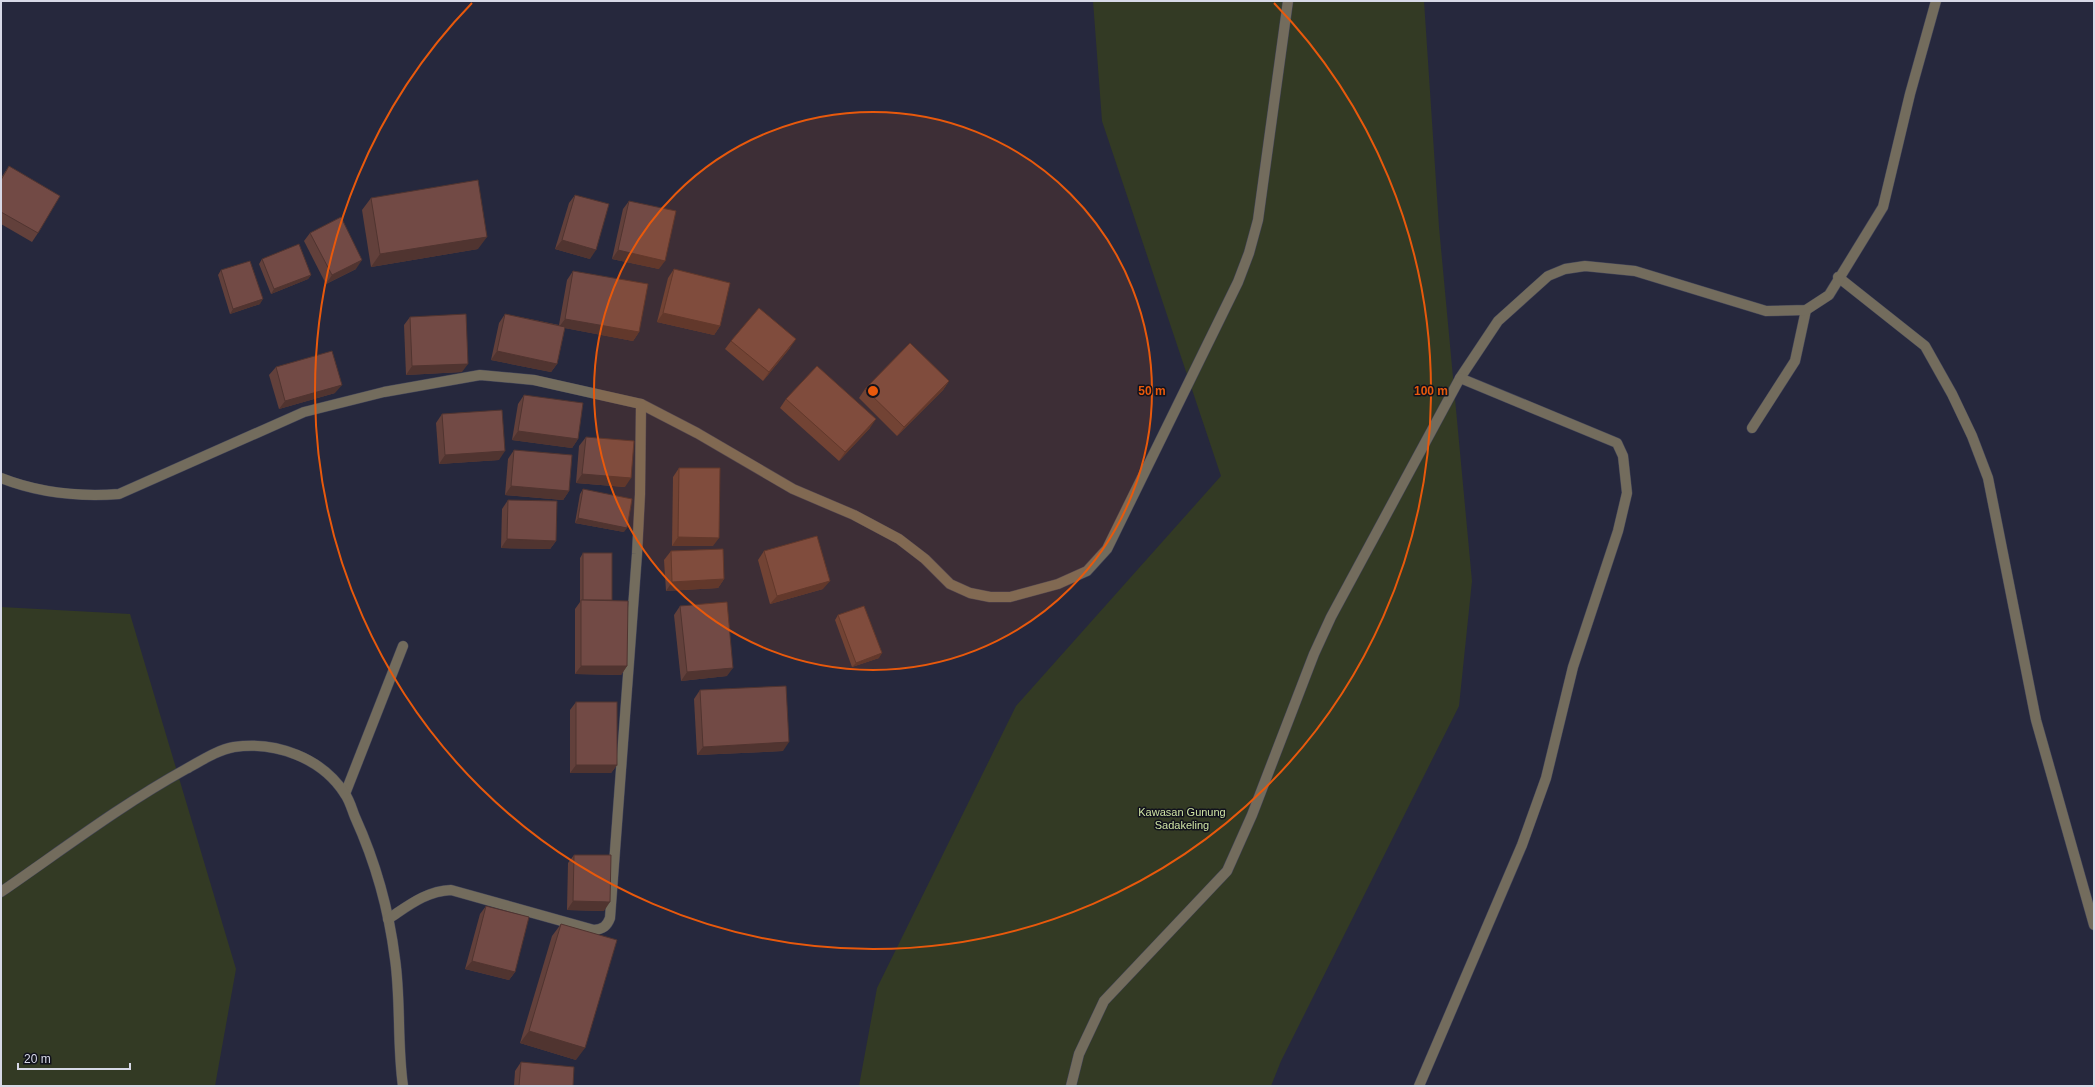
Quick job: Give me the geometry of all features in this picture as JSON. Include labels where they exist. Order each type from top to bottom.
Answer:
[{"type":"street","points":[[1,478],[19,485],[62,494],[94,496],[118,494],[304,412],[384,392],[480,375],[534,380],[641,404],[697,433],[793,489],[854,515],[899,539],[924,559],[950,584],[970,593],[990,597],[1010,597],[1058,584],[1087,571],[1107,549],[1238,282],[1249,253],[1258,220],[1288,1]]},
{"type":"street","points":[[1071,1086],[1079,1054],[1104,1001],[1226,871],[1252,814],[1314,654],[1331,616],[1460,378],[1498,321],[1548,276],[1565,269],[1585,266],[1635,271],[1766,311],[1806,310],[1829,294],[1838,277],[1883,207],[1910,94],[1936,1]]},
{"type":"street","points":[[1838,277],[1925,346],[1952,394],[1972,436],[1988,478],[2036,720],[2094,925]]},
{"type":"street","points":[[1752,428],[1795,361],[1806,310]]},
{"type":"street","points":[[1419,1086],[1522,845],[1544,786],[1573,667],[1618,531],[1627,492],[1623,456],[1617,443],[1460,378]]},
{"type":"street","points":[[388,919],[425,895],[436,890],[451,890],[594,930],[602,929],[608,924],[610,918],[637,554],[640,494],[641,404]]},
{"type":"street","points":[[345,794],[403,646]]},
{"type":"street","points":[[1,892],[124,806],[210,756],[233,747],[267,746],[286,750],[308,760],[326,774],[345,794],[368,844],[388,919],[395,960],[403,1086]]},
{"type":"green space","name":"Kawasan Gunung Sadakeling","points":[[1093,1],[1424,1],[1439,227],[1472,581],[1459,706],[1281,1061],[1271,1086],[859,1086],[877,988],[1016,706],[1221,476],[1102,121]]},
{"type":"green space","points":[[1,607],[130,614],[236,969],[215,1086],[1,1086]]},
{"type":"building","points":[[9,166],[60,196],[38,233],[1,212],[1,180]]},
{"type":"building","points":[[478,180],[487,237],[380,254],[371,198]]},
{"type":"building","points":[[575,195],[609,204],[596,250],[562,240]]},
{"type":"building","points":[[629,201],[676,211],[665,261],[618,250]]},
{"type":"building","points":[[341,217],[362,260],[332,275],[310,233]]},
{"type":"building","points":[[299,244],[311,275],[274,289],[262,259]]},
{"type":"building","points":[[250,261],[263,299],[233,309],[221,270]]},
{"type":"building","points":[[674,269],[730,283],[720,326],[663,313]]},
{"type":"building","points":[[573,271],[648,284],[639,332],[565,319]]},
{"type":"building","points":[[759,308],[796,339],[769,372],[731,341]]},
{"type":"building","points":[[466,314],[468,364],[412,366],[410,317]]},
{"type":"building","points":[[505,314],[565,327],[557,364],[497,351]]},
{"type":"building","points":[[910,343],[949,381],[904,427],[865,389]]},
{"type":"building","points":[[332,351],[342,385],[285,401],[276,367]]},
{"type":"building","points":[[817,366],[876,419],[845,452],[786,399]]},
{"type":"building","points":[[524,395],[583,403],[578,439],[518,431]]},
{"type":"building","points":[[502,410],[505,451],[445,455],[442,414]]},
{"type":"building","points":[[586,437],[634,441],[631,478],[582,474]]},
{"type":"building","points":[[514,450],[572,455],[569,491],[511,486]]},
{"type":"building","points":[[679,468],[720,468],[719,538],[678,537]]},
{"type":"building","points":[[583,489],[632,499],[627,528],[578,518]]},
{"type":"building","points":[[508,500],[557,501],[556,541],[507,539]]},
{"type":"building","points":[[817,536],[830,581],[777,596],[764,551]]},
{"type":"building","points":[[723,549],[724,579],[672,582],[671,551]]},
{"type":"building","points":[[583,553],[612,553],[612,600],[583,600]]},
{"type":"building","points":[[581,600],[628,601],[627,666],[581,666]]},
{"type":"building","points":[[727,602],[733,668],[687,672],[680,606]]},
{"type":"building","points":[[864,606],[882,653],[856,663],[838,615]]},
{"type":"building","points":[[786,686],[789,742],[703,747],[700,690]]},
{"type":"building","points":[[576,702],[617,702],[617,765],[576,765]]},
{"type":"building","points":[[574,855],[611,855],[610,902],[573,901]]},
{"type":"building","points":[[486,906],[529,917],[515,972],[472,961]]},
{"type":"building","points":[[561,924],[617,940],[585,1048],[529,1031]]},
{"type":"building","points":[[521,1062],[574,1067],[573,1086],[519,1086]]}]
